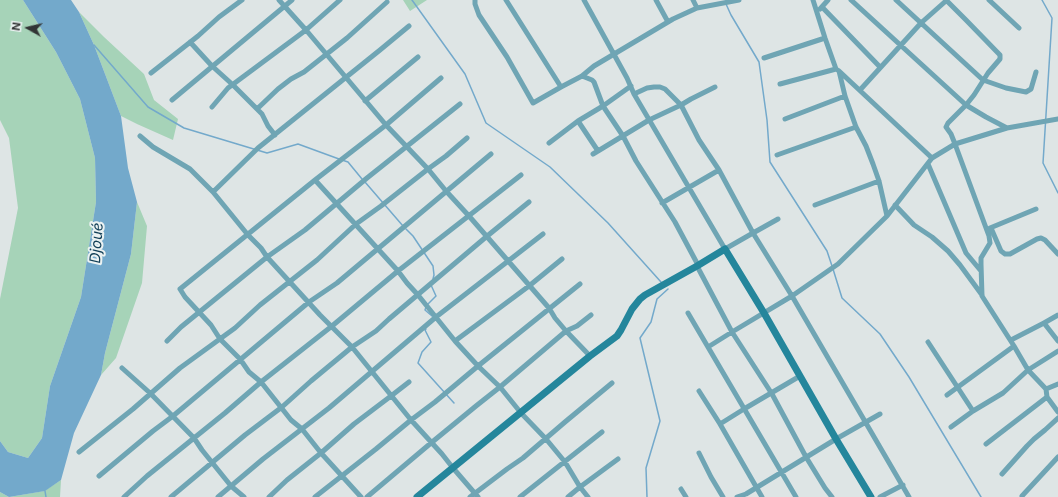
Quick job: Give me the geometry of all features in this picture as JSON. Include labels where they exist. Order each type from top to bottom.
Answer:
[{"type":"street","points":[[151,73],[242,0]]},
{"type":"street","points":[[279,0],[327,54],[365,101],[428,169],[549,308],[566,331],[590,356]]},
{"type":"street","points":[[172,100],[292,0]]},
{"type":"street","points":[[212,107],[228,88],[306,30],[340,0]]},
{"type":"street","points":[[475,0],[479,15],[507,57],[533,103],[582,76],[594,66],[668,22],[697,8],[739,0]]},
{"type":"street","points":[[506,0],[560,87]]},
{"type":"street","points":[[584,0],[634,94],[764,313],[870,497]]},
{"type":"street","points":[[656,0],[668,22]]},
{"type":"street","points":[[693,0],[697,8]]},
{"type":"street","points":[[813,0],[824,38],[838,70],[845,96],[879,181],[887,216]]},
{"type":"street","points":[[818,14],[828,0]]},
{"type":"street","points":[[851,0],[966,104],[1007,128]]},
{"type":"street","points":[[896,0],[984,80],[1006,88],[1026,92],[1031,89],[1036,72]]},
{"type":"street","points":[[860,90],[920,23],[947,0],[1000,55],[1000,59],[966,104],[946,127],[951,134],[989,228],[1001,251],[1005,254],[1010,254],[1041,238],[1045,240],[1058,254]]},
{"type":"street","points":[[989,0],[1019,28]]},
{"type":"street","points":[[257,109],[278,89],[291,79],[304,72],[347,38],[387,2]]},
{"type":"street","points":[[822,7],[880,67]]},
{"type":"street","points":[[213,192],[258,148],[409,26]]},
{"type":"street","points":[[764,58],[824,38]]},
{"type":"street","points":[[190,42],[212,66],[262,114],[268,126],[275,135]]},
{"type":"street","points":[[365,101],[418,57]]},
{"type":"street","points":[[780,84],[838,70]]},
{"type":"street","points":[[838,70],[932,158]]},
{"type":"street","points":[[582,76],[594,82],[603,106],[623,136],[636,161],[674,222],[732,332],[772,394],[806,457],[832,497]]},
{"type":"street","points":[[361,497],[321,453],[302,428],[291,420],[261,382],[249,372],[240,359],[220,339],[200,312],[185,298],[180,289],[386,125],[441,78]]},
{"type":"street","points":[[549,143],[578,121],[603,106],[631,86]]},
{"type":"street","points":[[634,94],[647,88],[660,87],[665,89],[681,105],[698,140],[719,170],[753,233],[792,296],[909,497]]},
{"type":"street","points":[[578,121],[595,153],[650,120],[715,87]]},
{"type":"street","points":[[785,119],[845,96]]},
{"type":"street","points":[[167,341],[181,327],[267,257],[305,230],[367,178],[460,104]]},
{"type":"street","points":[[708,347],[792,296],[838,264],[887,216],[932,158],[955,144],[1007,128],[1058,119]]},
{"type":"street","points":[[777,155],[856,126]]},
{"type":"street","points":[[140,136],[153,147],[190,169],[213,192],[267,257],[352,346],[411,420],[477,495]]},
{"type":"street","points":[[79,452],[133,409],[180,368],[235,328],[260,305],[317,260],[356,224],[382,206],[467,138]]},
{"type":"street","points":[[99,476],[309,302],[337,283],[491,154]]},
{"type":"street","points":[[928,164],[966,253],[981,271]]},
{"type":"street","points":[[662,203],[719,170]]},
{"type":"street","points":[[124,497],[147,476],[261,382],[398,271],[521,175]]},
{"type":"street","points":[[315,180],[398,271],[406,283],[418,295],[478,366],[500,387],[521,413],[546,439],[565,462],[588,497]]},
{"type":"street","points":[[815,205],[879,181]]},
{"type":"street","points":[[171,497],[245,435],[282,407],[310,381],[352,346],[376,331],[529,202]]},
{"type":"street","points":[[895,205],[914,225],[932,237],[948,251],[960,265],[1011,340],[1028,370],[1046,389],[1047,397],[1058,412]]},
{"type":"street","points":[[989,228],[1036,208]]},
{"type":"street","points":[[416,497],[590,356],[617,336],[632,309],[645,295],[778,219]]},
{"type":"street","points":[[982,296],[982,258],[990,243],[989,228]]},
{"type":"street","points":[[218,497],[263,459],[329,408],[436,317],[543,234]]},
{"type":"street","points":[[456,341],[562,259]]},
{"type":"street","points":[[315,497],[376,450],[580,284]]},
{"type":"street","points":[[688,313],[796,497]]},
{"type":"street","points":[[367,497],[566,331],[577,326],[590,315]]},
{"type":"street","points":[[1011,340],[1058,315]]},
{"type":"street","points":[[1044,323],[1058,341]]},
{"type":"street","points":[[928,342],[973,411]]},
{"type":"street","points":[[947,395],[1014,346]]},
{"type":"street","points":[[951,427],[973,411],[1003,393],[1028,370],[1058,351]]},
{"type":"street","points":[[122,368],[150,393],[194,438],[231,486],[244,497]]},
{"type":"street","points":[[720,424],[800,376]]},
{"type":"street","points":[[269,497],[354,424],[409,382]]},
{"type":"street","points":[[470,497],[477,495],[507,469],[524,458],[612,383]]},
{"type":"street","points":[[1046,389],[1058,384]]},
{"type":"street","points":[[699,391],[762,497]]},
{"type":"street","points":[[986,444],[1047,397]]},
{"type":"street","points":[[737,497],[746,494],[880,414]]},
{"type":"street","points":[[1002,474],[1027,446],[1058,418]]},
{"type":"street","points":[[520,497],[602,432]]},
{"type":"street","points":[[699,453],[711,477],[724,497]]},
{"type":"street","points":[[1022,496],[1058,457]]},
{"type":"street","points":[[568,497],[618,458]]},
{"type":"street","points":[[880,497],[902,485]]},
{"type":"street","points":[[681,489],[686,497]]},
{"type":"green space","points":[[0,0],[23,0],[56,52],[80,99],[95,158],[96,202],[81,297],[50,386],[42,438],[28,458],[8,452],[0,441],[0,299],[18,208],[9,138],[0,120]]},
{"type":"green space","points":[[403,0],[427,0],[410,11]]},
{"type":"green space","points":[[79,12],[144,74],[154,100],[178,119],[173,140],[121,116],[94,45]]},
{"type":"green space","points":[[137,202],[147,226],[142,283],[116,358],[101,375],[105,353],[131,254]]},
{"type":"green space","points":[[61,480],[60,497],[9,497],[44,491]]},
{"type":"green space","points":[[0,492],[9,497],[0,497]]},
{"type":"water","name":"Djoué","points":[[23,0],[71,0],[79,12],[94,45],[121,116],[128,168],[137,202],[131,254],[105,353],[101,375],[74,433],[61,480],[45,491],[9,497],[0,492],[0,441],[8,452],[28,458],[42,438],[50,386],[81,297],[96,202],[95,158],[80,99],[56,52]]},
{"type":"waterway","points":[[412,0],[465,74],[486,123],[550,167],[608,223],[661,282]]},
{"type":"waterway","points":[[1042,0],[1052,18],[1043,163],[1058,193]]},
{"type":"waterway","points":[[726,4],[759,62],[767,120],[770,162],[827,251],[832,266]]},
{"type":"waterway","points":[[94,45],[148,107],[184,128],[267,153],[298,144],[339,159]]},
{"type":"waterway","points":[[342,160],[348,162],[362,179]]},
{"type":"waterway","points":[[365,182],[403,226]]},
{"type":"waterway","points":[[406,229],[413,236],[433,266],[433,279]]},
{"type":"waterway","points":[[833,269],[842,298],[880,334],[909,377],[981,497]]},
{"type":"waterway","points":[[428,304],[436,296],[431,285]]},
{"type":"waterway","points":[[647,497],[646,468],[660,421],[640,338],[651,322],[657,299],[668,289]]},
{"type":"waterway","points":[[426,307],[425,310],[432,316]]},
{"type":"waterway","points":[[426,329],[425,330],[431,342],[422,352],[418,363],[454,403]]},
{"type":"waterway","points":[[45,491],[46,497]]}]
